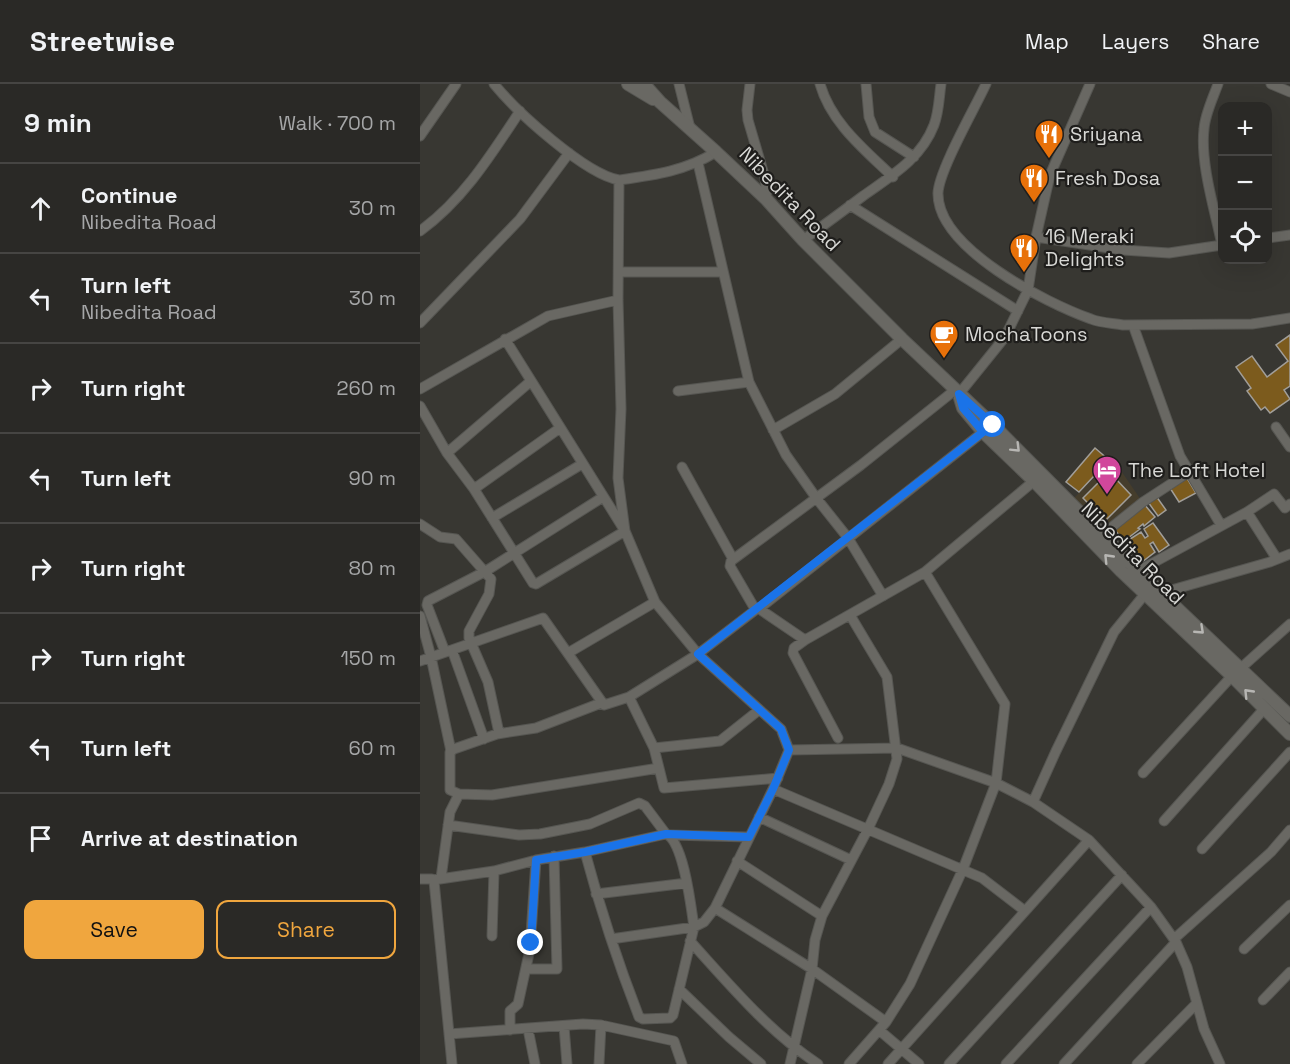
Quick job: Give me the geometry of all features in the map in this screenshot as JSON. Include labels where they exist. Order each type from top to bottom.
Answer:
[{"type":"street","points":[[420,136],[456,84]]},
{"type":"street","points":[[494,84],[520,111],[569,153],[602,175],[619,180],[663,173],[698,163],[717,152]]},
{"type":"street","points":[[628,84],[660,102]]},
{"type":"street","name":"Nibedita Road","points":[[644,84],[660,102],[767,200],[803,240],[902,339],[993,425],[1161,593],[1236,672],[1264,709],[1290,734]]},
{"type":"street","points":[[679,84],[690,128]]},
{"type":"street","points":[[750,84],[748,120],[765,178],[767,200]]},
{"type":"street","points":[[820,84],[835,114],[851,136],[893,177]]},
{"type":"street","points":[[866,84],[869,117],[875,132],[914,157]]},
{"type":"street","points":[[803,240],[893,177],[914,157],[934,126],[938,114],[940,84]]},
{"type":"street","points":[[986,84],[944,172],[938,190],[939,206],[943,218],[967,246],[1002,274],[1028,290],[1092,319],[1133,325],[1252,324],[1290,319]]},
{"type":"street","points":[[805,640],[757,609],[730,566],[733,559],[817,499],[957,392],[1005,337],[1028,290],[1036,237],[1050,175],[1090,84]]},
{"type":"street","points":[[1218,84],[1205,119],[1203,142],[1207,178],[1218,227]]},
{"type":"street","points":[[1271,84],[1290,92]]},
{"type":"street","points":[[420,231],[455,201],[476,176],[520,111]]},
{"type":"street","points":[[420,323],[520,219],[569,153]]},
{"type":"street","points":[[698,163],[749,382],[786,455],[848,538],[883,596]]},
{"type":"street","points":[[619,180],[618,300],[621,409],[618,478],[625,531]]},
{"type":"street","points":[[850,205],[1018,311]]},
{"type":"street","points":[[1272,237],[1290,235]]},
{"type":"street","points":[[1036,237],[1123,250],[1169,253],[1218,246]]},
{"type":"street","points":[[619,272],[722,272]]},
{"type":"street","points":[[420,389],[551,314],[618,300]]},
{"type":"street","points":[[1133,325],[1178,451],[1221,525]]},
{"type":"street","points":[[505,339],[625,531],[655,602],[698,654],[781,729],[789,750],[773,789],[715,908],[704,922],[694,927],[610,939]]},
{"type":"street","points":[[773,430],[835,394],[902,339]]},
{"type":"street","points":[[447,453],[531,381]]},
{"type":"street","points":[[678,392],[749,382]]},
{"type":"street","name":"Nibedita Road","points":[[957,392],[963,408],[983,432],[1145,594],[1290,716]]},
{"type":"street","points":[[420,406],[447,453],[474,489],[535,584],[625,531]]},
{"type":"street","points":[[1276,427],[1290,447]]},
{"type":"street","points":[[474,489],[560,428]]},
{"type":"street","points":[[420,661],[543,618],[601,703],[606,705],[629,697],[698,654],[983,432]]},
{"type":"street","points":[[492,518],[582,464]]},
{"type":"street","points":[[682,467],[733,559]]},
{"type":"street","points":[[1102,535],[1143,502],[1190,472]]},
{"type":"street","points":[[838,738],[793,653],[795,648],[805,640],[925,572],[1034,481]]},
{"type":"street","points":[[1138,571],[1247,512],[1274,494],[1285,508],[1290,504]]},
{"type":"street","points":[[484,739],[428,603],[486,571],[603,497]]},
{"type":"street","points":[[1247,512],[1277,559]]},
{"type":"street","points":[[420,524],[440,537],[456,539],[491,579],[491,589],[469,631],[470,643],[488,682],[499,734]]},
{"type":"street","points":[[1161,593],[1290,554]]},
{"type":"street","points":[[849,1064],[886,1022],[910,984],[963,869],[996,783],[1005,704],[925,572]]},
{"type":"street","points":[[1033,802],[1114,632],[1145,594]]},
{"type":"street","points":[[568,653],[655,602]]},
{"type":"street","points":[[790,1064],[822,916],[868,829],[889,784],[897,759],[887,677],[850,615]]},
{"type":"street","points":[[420,616],[451,751],[449,789],[459,794],[492,795],[659,768]]},
{"type":"street","points":[[1143,773],[1236,672],[1290,624]]},
{"type":"street","points":[[629,697],[654,748],[662,785],[666,788],[778,778]]},
{"type":"street","points":[[451,751],[499,734],[536,728],[601,703]]},
{"type":"street","points":[[1164,821],[1264,709]]},
{"type":"street","points":[[654,748],[720,741],[759,710]]},
{"type":"street","points":[[789,750],[897,748],[996,783],[1033,802],[1089,840],[1151,907],[1175,940],[1187,967],[1204,1029],[1219,1064]]},
{"type":"street","points":[[1202,849],[1290,752]]},
{"type":"street","points":[[773,789],[963,869],[990,883],[1025,911]]},
{"type":"street","points":[[452,1064],[437,879],[450,812],[459,794]]},
{"type":"street","points":[[448,825],[519,835],[540,834],[590,824],[639,802],[645,806],[676,843],[687,883],[694,927],[673,1016],[665,1019],[639,1017],[610,939],[585,852]]},
{"type":"street","points":[[759,817],[851,860]]},
{"type":"street","points":[[1064,1064],[1175,940],[1271,852],[1290,830]]},
{"type":"street","points":[[420,879],[437,879],[494,871],[554,856],[668,835],[749,837]]},
{"type":"street","points":[[888,1064],[1089,840]]},
{"type":"street","points":[[526,969],[557,969],[554,856]]},
{"type":"street","points":[[510,1030],[510,1011],[518,1004],[530,949],[536,860]]},
{"type":"street","points":[[736,861],[822,916]]},
{"type":"street","points":[[492,936],[494,871]]},
{"type":"street","points":[[949,1064],[1122,875]]},
{"type":"street","points":[[596,894],[687,883]]},
{"type":"street","points":[[1244,949],[1290,905]]},
{"type":"street","points":[[1006,1064],[1151,907]]},
{"type":"street","points":[[715,908],[812,969],[886,1022]]},
{"type":"street","points":[[690,941],[745,1003],[795,1049],[818,1064]]},
{"type":"street","points":[[1263,1000],[1290,972]]},
{"type":"street","points":[[679,989],[761,1064]]},
{"type":"street","points":[[1137,1064],[1196,1004]]},
{"type":"street","points":[[658,1037],[665,1019]]},
{"type":"street","points":[[448,1034],[583,1024],[601,1025],[675,1042],[682,1064]]},
{"type":"street","points":[[599,1064],[601,1025]]},
{"type":"street","points":[[564,1026],[567,1064]]},
{"type":"street","points":[[528,1029],[535,1064]]},
{"type":"street","points":[[879,1030],[919,1064]]},
{"type":"shaded area","points":[[1113,459],[1141,500],[1106,527],[1074,498]]},
{"type":"building","points":[[1290,335],[1290,386],[1284,390],[1290,399],[1270,413],[1265,407],[1261,410],[1247,391],[1251,388],[1236,367],[1252,356],[1267,377],[1288,361],[1276,345]]},
{"type":"building","points":[[1095,448],[1109,460],[1079,492],[1066,482]]},
{"type":"building","name":"The Loft Hotel","points":[[1111,470],[1117,476],[1115,478],[1131,495],[1105,521],[1083,498]]},
{"type":"building","points":[[1187,478],[1196,493],[1179,502],[1170,488]]},
{"type":"building","points":[[1156,496],[1166,510],[1158,516],[1148,502]]},
{"type":"building","points":[[1144,504],[1155,517],[1144,526],[1143,524],[1124,541],[1114,529]]},
{"type":"building","points":[[1153,523],[1169,545],[1159,552],[1153,542],[1150,544],[1155,552],[1142,562],[1127,541],[1141,532],[1145,538],[1148,536],[1144,529]]},
{"type":"place","name":"Sriyana","points":[[1049,160]]},
{"type":"place","name":"Fresh Dosa","points":[[1034,204]]},
{"type":"place","name":"16 Meraki Delights","points":[[1024,274]]},
{"type":"place","name":"MochaToons","points":[[944,360]]},
{"type":"place","name":"The Loft Hotel","points":[[1107,496]]},
{"type":"route","points":[[531,943],[536,860],[666,834],[749,837],[789,750],[781,729],[698,654],[983,432],[963,408],[959,394],[993,425]]}]
